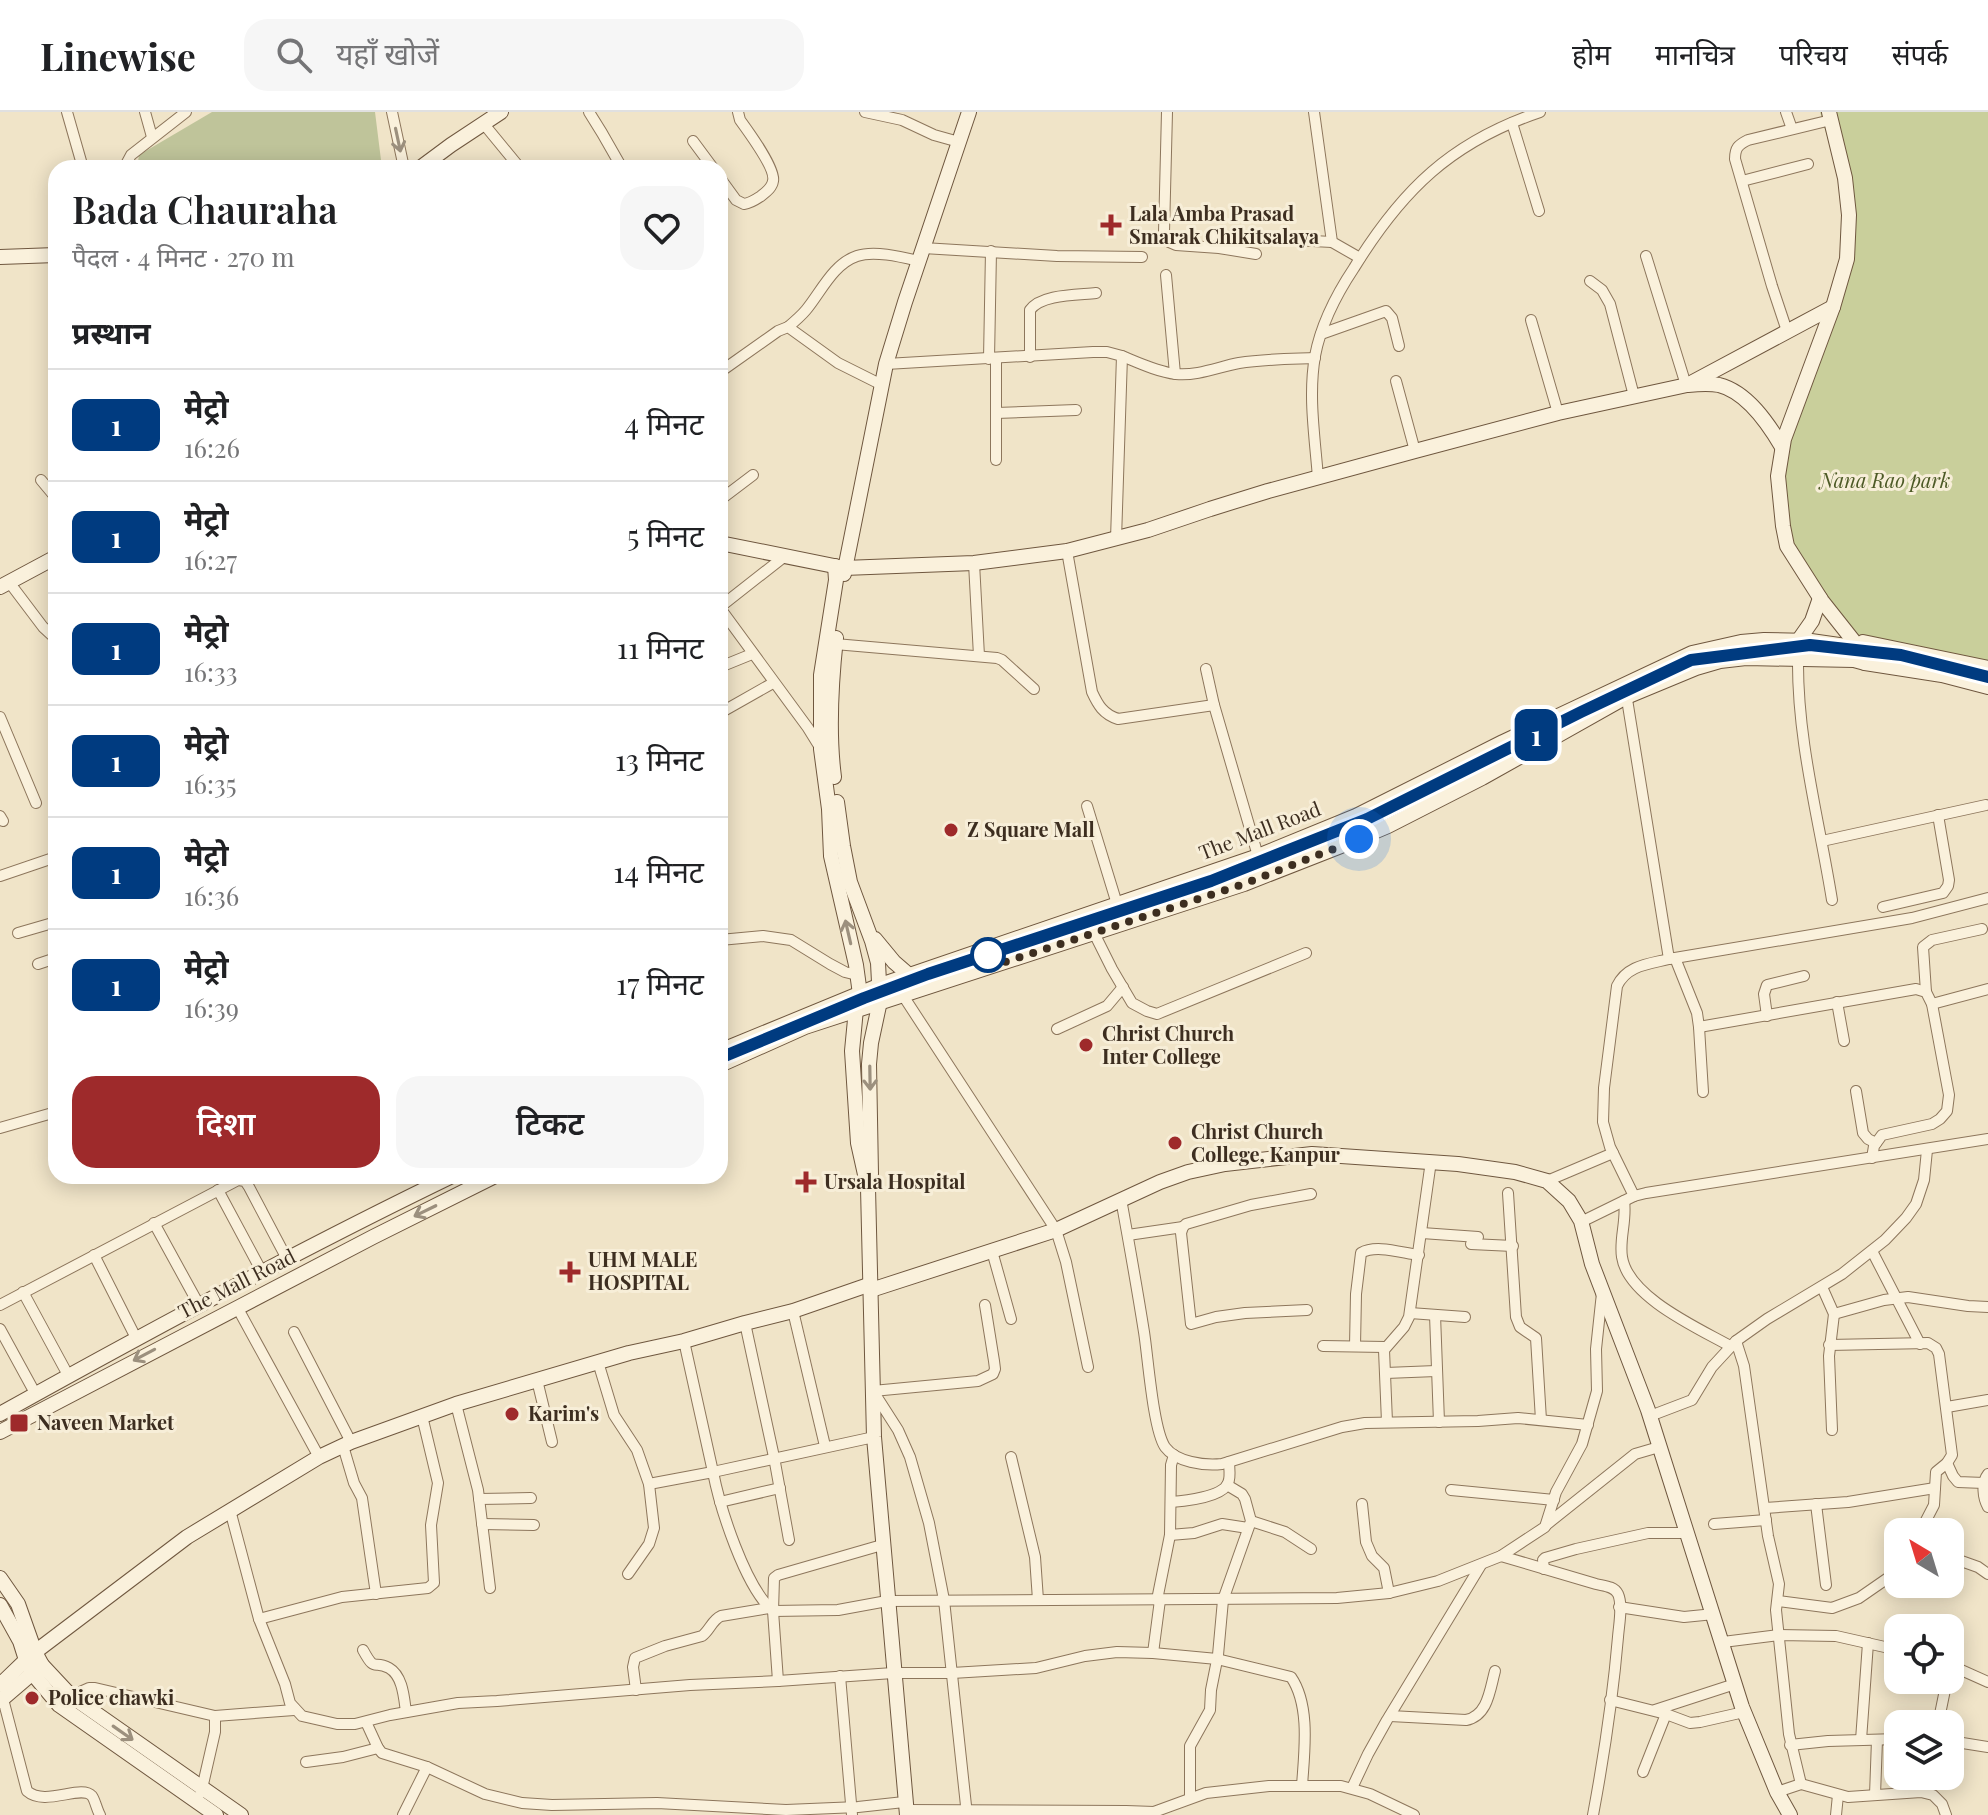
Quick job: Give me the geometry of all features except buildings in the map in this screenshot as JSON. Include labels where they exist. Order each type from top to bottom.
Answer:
[{"type":"street","points":[[67,112],[81,160]]},
{"type":"street","points":[[145,112],[152,137]]},
{"type":"street","points":[[128,160],[152,137],[186,112]]},
{"type":"street","points":[[392,112],[402,160]]},
{"type":"street","points":[[431,160],[501,112]]},
{"type":"street","points":[[589,112],[614,160]]},
{"type":"street","points":[[728,189],[736,200],[744,204],[754,202],[773,181],[772,171],[738,112]]},
{"type":"street","points":[[865,112],[902,120],[934,135],[959,142]]},
{"type":"street","points":[[906,1809],[874,1437],[868,1188],[858,1143],[852,1051],[858,1001],[857,975],[831,856],[821,749],[821,675],[836,580],[886,364],[969,112]]},
{"type":"street","points":[[1167,112],[1164,232],[1169,242],[1256,254]]},
{"type":"street","points":[[1314,112],[1332,242]]},
{"type":"street","points":[[1318,478],[1313,396],[1315,358],[1321,334],[1339,292],[1388,216],[1420,180],[1478,139],[1540,112]]},
{"type":"street","points":[[1786,112],[1792,129]]},
{"type":"street","points":[[1787,331],[1735,159],[1737,147],[1748,140],[1830,116],[1845,178],[1849,215],[1847,259],[1833,307],[1782,447],[1778,476],[1784,539],[1820,598],[1859,651]]},
{"type":"street","points":[[483,123],[513,160]]},
{"type":"street","points":[[1512,123],[1539,211]]},
{"type":"street","points":[[693,141],[707,160]]},
{"type":"street","points":[[1742,181],[1808,164]]},
{"type":"street","points":[[1215,236],[1332,242],[1360,258]]},
{"type":"street","points":[[991,251],[996,460]]},
{"type":"street","points":[[728,366],[788,327],[805,311],[829,278],[859,254],[991,251],[1142,257]]},
{"type":"street","points":[[0,257],[48,255]]},
{"type":"street","points":[[1646,256],[1686,385]]},
{"type":"street","points":[[1166,275],[1175,374]]},
{"type":"street","points":[[1590,281],[1602,290],[1610,304],[1634,396]]},
{"type":"street","points":[[1030,357],[1030,310],[1033,305],[1043,299],[1096,293]]},
{"type":"street","points":[[1686,385],[1833,307]]},
{"type":"street","points":[[1321,334],[1386,311],[1392,318],[1399,346]]},
{"type":"street","points":[[1531,320],[1558,413]]},
{"type":"street","points":[[788,327],[838,363],[882,385]]},
{"type":"street","points":[[886,364],[1107,352],[1175,374],[1201,373],[1252,361],[1315,358]]},
{"type":"street","points":[[1116,539],[1122,356]]},
{"type":"street","points":[[1396,381],[1415,451]]},
{"type":"street","points":[[728,545],[840,567],[974,563],[1067,551],[1415,451],[1558,413],[1686,385],[1721,386],[1734,392],[1765,421],[1782,447]]},
{"type":"street","points":[[996,413],[1076,410]]},
{"type":"street","points":[[728,494],[753,475]]},
{"type":"street","points":[[41,480],[48,488]]},
{"type":"street","points":[[1067,551],[1092,692],[1098,706],[1118,719],[1214,705]]},
{"type":"street","points":[[728,601],[785,556]]},
{"type":"street","points":[[48,561],[4,585],[48,632]]},
{"type":"street","points":[[974,563],[979,656]]},
{"type":"street","points":[[840,567],[831,684],[832,760],[850,882],[876,952],[880,985],[869,1064],[872,1169],[868,1188]]},
{"type":"street","points":[[1798,641],[1812,621],[1820,598]]},
{"type":"street","points":[[728,619],[821,749]]},
{"type":"street","name":"The Mall Road","points":[[728,1048],[858,1001],[880,1001],[1244,884],[1365,837],[1482,778],[1625,690],[1692,653],[1752,641],[1811,641],[1859,651],[1988,668]]},
{"type":"street","points":[[835,644],[1002,660],[1034,689]]},
{"type":"street","name":"The Mall Road","points":[[728,1061],[858,1001],[880,985],[1258,856],[1356,816],[1447,770],[1625,690],[1720,661],[1798,658],[1859,651],[1988,687]]},
{"type":"street","points":[[728,664],[752,654]]},
{"type":"street","points":[[1798,658],[1799,716],[1832,900]]},
{"type":"street","points":[[1206,669],[1258,856]]},
{"type":"street","points":[[728,708],[773,683]]},
{"type":"street","points":[[1625,690],[1672,958],[1694,1003],[1699,1027],[1703,1092]]},
{"type":"street","points":[[0,717],[36,803]]},
{"type":"street","points":[[1822,841],[1986,805]]},
{"type":"street","points":[[1087,806],[1117,904]]},
{"type":"street","points":[[1883,907],[1946,890],[1949,880],[1938,815]]},
{"type":"street","points":[[1356,816],[1365,837]]},
{"type":"street","points":[[0,876],[48,860]]},
{"type":"street","points":[[1801,1784],[1790,1745],[1776,1610],[1779,1584],[1766,1520],[1744,1366],[1733,1344],[1662,1306],[1630,1278],[1622,1262],[1629,1199],[1606,1135],[1602,1109],[1617,986],[1620,978],[1632,969],[1672,958],[1912,918],[1988,898]]},
{"type":"street","points":[[18,933],[48,924]]},
{"type":"street","points":[[868,929],[894,962],[909,975]]},
{"type":"street","points":[[1872,1158],[1882,1135],[1932,1124],[1947,1111],[1949,1095],[1932,1004],[1926,992],[1923,947],[1932,940],[1982,929]]},
{"type":"street","points":[[1094,933],[1132,1003],[1157,1014],[1306,953]]},
{"type":"street","points":[[728,939],[763,936],[791,940],[830,964],[857,975]]},
{"type":"street","points":[[38,964],[48,961]]},
{"type":"street","points":[[1767,1016],[1764,994],[1767,985],[1804,976]]},
{"type":"street","points":[[1057,1029],[1107,1006],[1123,987]]},
{"type":"street","points":[[1699,1027],[1916,989],[1926,992]]},
{"type":"street","points":[[1932,1004],[1988,989]]},
{"type":"street","points":[[902,994],[1056,1230],[1066,1262],[1088,1367]]},
{"type":"street","points":[[1837,1002],[1844,1041]]},
{"type":"street","points":[[1856,1091],[1863,1133],[1876,1143]]},
{"type":"street","points":[[0,1128],[48,1114]]},
{"type":"street","points":[[1581,1222],[1629,1199],[1738,1178],[1988,1139]]},
{"type":"street","points":[[1650,1416],[1692,1400],[1712,1367],[1733,1344],[1767,1319],[1842,1274],[1872,1251],[1916,1204],[1924,1180],[1927,1150]]},
{"type":"street","points":[[1547,1181],[1613,1153]]},
{"type":"street","points":[[100,1815],[92,1797],[84,1792],[35,1797],[27,1791],[1,1695],[34,1663],[187,1537],[319,1457],[456,1404],[629,1353],[793,1311],[992,1251],[1056,1230],[1188,1172],[1225,1164],[1312,1154],[1431,1161],[1515,1172],[1547,1181],[1577,1211],[1592,1264],[1650,1416],[1744,1712],[1777,1792],[1790,1815]]},
{"type":"street","points":[[1387,1422],[1385,1347],[1404,1327],[1410,1313],[1431,1161]]},
{"type":"street","points":[[0,1305],[230,1184]]},
{"type":"street","points":[[247,1184],[287,1259]]},
{"type":"street","name":"The Mall Road","points":[[2,1409],[436,1184]]},
{"type":"street","name":"The Mall Road","points":[[0,1432],[479,1184]]},
{"type":"street","points":[[218,1190],[262,1272]]},
{"type":"street","points":[[1508,1193],[1516,1317],[1520,1327],[1536,1338],[1541,1420]]},
{"type":"street","points":[[1128,1235],[1183,1227],[1251,1205],[1311,1194]]},
{"type":"street","points":[[1121,1199],[1156,1416],[1163,1445],[1174,1455],[1212,1465],[1365,1423],[1518,1418],[1588,1425]]},
{"type":"street","points":[[154,1223],[199,1305]]},
{"type":"street","points":[[1183,1227],[1181,1241],[1191,1324],[1245,1313],[1307,1310]]},
{"type":"street","points":[[1422,1233],[1513,1246]]},
{"type":"street","points":[[1355,1346],[1361,1253],[1366,1249],[1375,1249],[1419,1255]]},
{"type":"street","points":[[992,1251],[1011,1319]]},
{"type":"street","points":[[1872,1251],[1920,1344]]},
{"type":"street","points":[[94,1255],[136,1338]]},
{"type":"street","points":[[1822,1287],[1834,1314],[1829,1345],[1832,1430]]},
{"type":"street","points":[[1545,1527],[1554,1500],[1582,1444],[1597,1391],[1596,1349],[1602,1291]]},
{"type":"street","points":[[23,1292],[68,1375]]},
{"type":"street","points":[[1834,1314],[1884,1300],[1908,1297],[1988,1307]]},
{"type":"street","points":[[873,1391],[978,1381],[993,1374],[995,1369],[985,1305]]},
{"type":"street","points":[[237,1307],[319,1457]]},
{"type":"street","points":[[793,1311],[825,1446]]},
{"type":"street","points":[[1410,1313],[1465,1317]]},
{"type":"street","points":[[1435,1315],[1439,1422]]},
{"type":"street","points":[[745,1323],[789,1540]]},
{"type":"street","points":[[0,1329],[35,1393]]},
{"type":"street","points":[[294,1332],[347,1444],[354,1483],[362,1498],[376,1594]]},
{"type":"street","points":[[684,1341],[720,1502],[746,1571],[771,1610]]},
{"type":"street","points":[[1829,1345],[1933,1345],[1939,1354],[1952,1455],[1936,1472],[1934,1505],[1927,1518]]},
{"type":"street","points":[[1323,1346],[1385,1347]]},
{"type":"street","points":[[598,1362],[614,1415],[637,1450],[649,1484],[654,1528],[649,1544],[628,1574]]},
{"type":"street","points":[[1386,1373],[1436,1371]]},
{"type":"street","points":[[537,1380],[552,1442]]},
{"type":"street","points":[[873,1391],[898,1430],[910,1457],[929,1523],[944,1600],[967,1812]]},
{"type":"street","points":[[1947,1407],[1988,1400]]},
{"type":"street","points":[[456,1404],[476,1478],[490,1588]]},
{"type":"street","points":[[259,1619],[342,1597],[428,1588],[434,1583],[431,1525],[438,1483],[422,1416]]},
{"type":"street","points":[[649,1484],[874,1437]]},
{"type":"street","points":[[636,1690],[635,1658],[702,1636],[721,1616],[771,1610],[838,1610],[887,1601],[1223,1600],[1337,1598],[1389,1593],[1438,1581],[1501,1556],[1545,1527],[1635,1454],[1659,1447]]},
{"type":"street","points":[[1153,1653],[1158,1600],[1170,1535],[1171,1465],[1174,1455]]},
{"type":"street","points":[[1011,1457],[1035,1557],[1038,1600]]},
{"type":"street","points":[[1171,1502],[1221,1490],[1227,1485],[1229,1462]]},
{"type":"street","points":[[1947,1463],[1958,1482],[1986,1478],[1985,1501],[1988,1507]]},
{"type":"street","points":[[1190,1798],[1190,1746],[1210,1710],[1223,1600],[1250,1524],[1245,1499],[1227,1485]]},
{"type":"street","points":[[720,1502],[780,1488]]},
{"type":"street","points":[[1765,1508],[1848,1502],[1935,1488]]},
{"type":"street","points":[[1451,1490],[1554,1500]]},
{"type":"street","points":[[479,1499],[531,1498]]},
{"type":"street","points":[[1362,1504],[1366,1542],[1372,1556],[1384,1568],[1389,1593]]},
{"type":"street","points":[[1816,1504],[1826,1585]]},
{"type":"street","points":[[230,1510],[259,1619],[290,1703],[302,1716],[337,1724],[355,1724],[458,1703],[690,1685],[1036,1668],[1085,1656],[1117,1652],[1153,1653],[1217,1659],[1288,1676],[1295,1682],[1305,1733],[1302,1786]]},
{"type":"street","points":[[1714,1524],[1766,1520]]},
{"type":"street","points":[[482,1524],[534,1525]]},
{"type":"street","points":[[1170,1535],[1188,1535],[1222,1524],[1250,1524],[1285,1532],[1311,1549]]},
{"type":"street","points":[[1544,1569],[1545,1558],[1576,1549],[1648,1533],[1687,1533]]},
{"type":"street","points":[[778,1681],[771,1610],[774,1578],[882,1545]]},
{"type":"street","points":[[1501,1556],[1612,1587],[1619,1595],[1616,1653],[1593,1815]]},
{"type":"street","points":[[1964,1562],[1988,1574]]},
{"type":"street","points":[[1352,1788],[1390,1716],[1482,1564]]},
{"type":"street","points":[[0,1578],[18,1604],[34,1663],[206,1806]]},
{"type":"street","points":[[1778,1601],[1832,1608],[1859,1598],[1884,1581]]},
{"type":"street","points":[[0,1605],[59,1705],[206,1806],[241,1815]]},
{"type":"street","points":[[1619,1607],[1684,1617],[1714,1614]]},
{"type":"street","points":[[1723,1642],[1779,1635],[1836,1636],[1884,1647]]},
{"type":"street","points":[[1861,1740],[1868,1643]]},
{"type":"street","points":[[363,1650],[370,1663],[389,1668],[394,1674],[403,1689],[406,1712]]},
{"type":"street","points":[[1390,1716],[1474,1718],[1482,1712],[1495,1671]]},
{"type":"street","points":[[1964,1671],[1988,1681]]},
{"type":"street","points":[[840,1676],[851,1811]]},
{"type":"street","points":[[1653,1711],[1735,1684]]},
{"type":"street","points":[[71,1696],[95,1688],[215,1716],[294,1710]]},
{"type":"street","points":[[1610,1700],[1695,1723],[1744,1712]]},
{"type":"street","points":[[1643,1772],[1666,1714]]},
{"type":"street","points":[[206,1806],[215,1716]]},
{"type":"street","points":[[366,1722],[378,1748],[388,1756],[427,1767],[485,1794],[517,1802],[572,1809],[631,1802],[724,1811],[906,1809],[1166,1815]]},
{"type":"street","points":[[1875,1795],[1877,1740]]},
{"type":"street","points":[[1790,1745],[1884,1740]]},
{"type":"street","points":[[1964,1743],[1988,1747]]},
{"type":"street","points":[[306,1762],[378,1748]]},
{"type":"street","points":[[403,1815],[427,1767]]},
{"type":"street","points":[[1777,1792],[1801,1784],[1853,1797],[1921,1792],[1933,1795],[1942,1804],[1946,1815]]},
{"type":"street","points":[[1148,1813],[1206,1793],[1302,1786],[1352,1788],[1414,1815]]},
{"type":"street","points":[[1836,1815],[1838,1795]]},
{"type":"street","points":[[512,1815],[517,1802]]},
{"type":"street","points":[[629,1815],[631,1802]]},
{"type":"green space","points":[[212,112],[375,112],[381,160],[138,160],[139,155]]},
{"type":"green space","name":"Nana Rao park","points":[[1820,112],[1988,112],[1988,673],[1859,640],[1820,596],[1785,533],[1779,470],[1845,270],[1845,199]]},
{"type":"metro line","name":"1","points":[[728,1055],[928,974],[1211,881],[1367,819],[1691,660],[1810,645],[1901,655],[1988,677]]},
{"type":"place","name":"Lala Amba Prasad Smarak Chikitsalaya","points":[[1111,225]]},
{"type":"place","name":"Z Square Mall","points":[[951,830]]},
{"type":"place","name":"Christ Church Inter College","points":[[1086,1045]]},
{"type":"place","name":"Christ Church College, Kanpur","points":[[1175,1143]]},
{"type":"place","name":"Ursala Hospital","points":[[806,1182]]},
{"type":"place","name":"UHM MALE HOSPITAL","points":[[570,1272]]},
{"type":"place","name":"Karim's","points":[[512,1414]]},
{"type":"place","name":"Naveen Market","points":[[19,1423]]},
{"type":"place","name":"Police chawki","points":[[32,1698]]},
{"type":"route","points":[[988,955],[990,967],[1244,884],[1359,839]]}]
